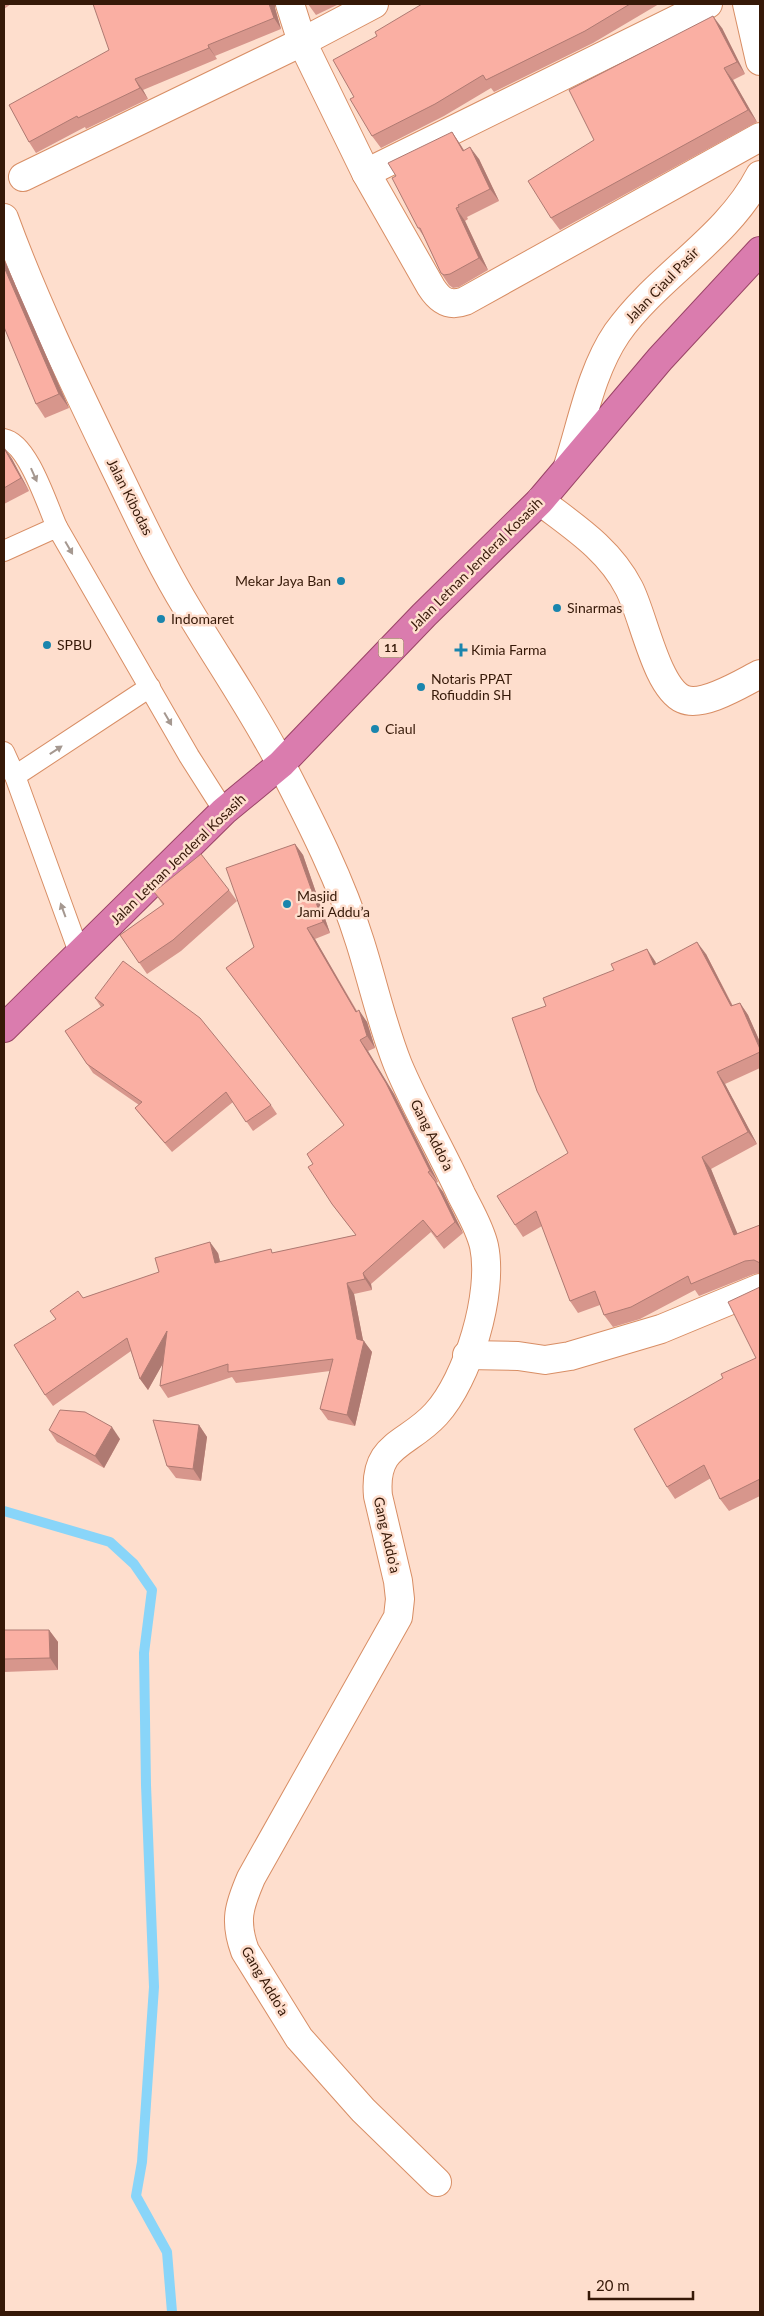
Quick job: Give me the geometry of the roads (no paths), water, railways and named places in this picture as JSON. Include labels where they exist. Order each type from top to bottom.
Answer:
[{"type":"highway","name":"Jalan Letnan Jenderal Kosasih","points":[[4,1028],[80,956],[224,811],[281,764],[424,614],[540,501],[660,359],[760,251]]},
{"type":"street","points":[[290,4],[302,42],[366,173],[436,295],[448,304],[456,304],[760,137]]},
{"type":"street","points":[[23,177],[302,42],[374,4]]},
{"type":"street","points":[[366,173],[708,4]]},
{"type":"street","points":[[747,4],[760,61]]},
{"type":"street","name":"Jalan Ciaul Pasir","points":[[568,466],[602,359],[616,334],[642,303],[732,216],[752,191],[760,175]]},
{"type":"street","name":"Jalan Kibodas","points":[[4,218],[90,418],[136,512],[184,605],[228,672],[281,764]]},
{"type":"street","points":[[540,501],[600,546],[616,564],[630,589],[663,676],[681,699],[691,702],[714,697],[760,674]]},
{"type":"street","name":"Gang Addo'a","points":[[281,764],[332,870],[347,906],[397,1061],[420,1115],[476,1223],[484,1247],[484,1292],[478,1322],[457,1381],[436,1415],[395,1446],[379,1467],[376,1481],[398,1581],[400,1599],[398,1617],[252,1878],[238,1915],[239,1936],[245,1951],[300,2038],[363,2110],[437,2182]]},
{"type":"street","points":[[467,1355],[518,1356],[545,1360],[570,1356],[668,1326],[760,1288]]},
{"type":"lane","points":[[4,439],[15,445],[27,459],[57,527],[224,811]]},
{"type":"lane","points":[[4,551],[57,527]]},
{"type":"lane","points":[[15,776],[150,687]]},
{"type":"lane","points":[[4,752],[15,776],[80,956]]},
{"type":"waterway","points":[[4,1511],[110,1542],[134,1564],[152,1590],[144,1653],[146,1785],[154,1987],[142,2162],[136,2196],[167,2252],[172,2312]]},
{"type":"place","name":"Mekar Jaya Ban","points":[[341,581]]},
{"type":"place","name":"Sinarmas","points":[[557,608]]},
{"type":"place","name":"Indomaret","points":[[161,619]]},
{"type":"place","name":"SPBU","points":[[47,645]]},
{"type":"place","name":"Kimia Farma","points":[[461,650]]},
{"type":"place","name":"Notaris PPAT Rofiuddin SH","points":[[421,687]]},
{"type":"place","name":"Ciaul","points":[[375,729]]},
{"type":"place","name":"Masjid Jami Addu’a","points":[[287,904]]}]
